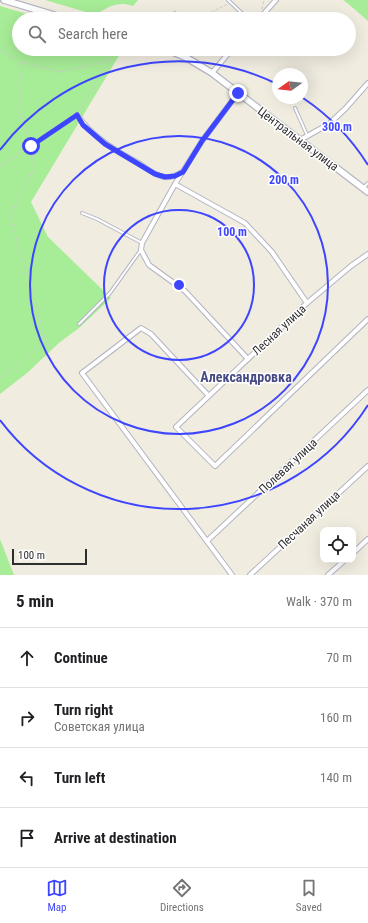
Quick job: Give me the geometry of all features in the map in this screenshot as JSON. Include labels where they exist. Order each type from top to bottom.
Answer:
[{"type":"main road","points":[[4,0],[44,12]]},
{"type":"main road","name":"Центральная улица","points":[[182,56],[212,73],[368,192]]},
{"type":"street","points":[[265,12],[276,0]]},
{"type":"street","points":[[212,73],[226,56]]},
{"type":"street","points":[[300,140],[329,124],[346,108],[368,83]]},
{"type":"street","points":[[238,93],[202,141],[142,243],[141,250],[149,265],[185,291],[248,359]]},
{"type":"street","points":[[77,115],[83,125],[105,144],[155,174],[165,177],[175,176],[183,172]]},
{"type":"street","points":[[176,184],[245,223],[272,252],[307,303]]},
{"type":"street","name":"Лесная улица","points":[[368,254],[351,266],[307,303],[208,395],[176,427],[214,466],[368,319]]},
{"type":"street","points":[[208,395],[151,334],[141,328],[82,373],[232,575]]},
{"type":"street","name":"Полевая улица","points":[[207,541],[368,390]]},
{"type":"street","name":"Песчаная улица","points":[[250,575],[368,466]]},
{"type":"street","points":[[356,549],[368,539]]},
{"type":"street","points":[[328,575],[342,563]]},
{"type":"lane","points":[[228,0],[241,12]]},
{"type":"lane","points":[[295,108],[307,136]]},
{"type":"lane","points":[[363,188],[368,183]]},
{"type":"lane","points":[[82,213],[97,219],[142,243]]},
{"type":"lane","points":[[79,324],[110,293],[141,250]]},
{"type":"path","points":[[211,12],[231,3]]},
{"type":"path","points":[[0,50],[20,62],[60,72],[110,60]]},
{"type":"path","points":[[0,166],[77,115],[112,56]]},
{"type":"path","points":[[20,62],[20,116],[31,146],[34,168],[10,217],[46,341],[49,346]]},
{"type":"path","points":[[0,378],[46,341]]},
{"type":"green space","points":[[45,0],[138,0],[133,6],[118,4],[100,12],[86,12]]},
{"type":"green space","points":[[343,0],[368,0],[368,21],[346,2]]},
{"type":"green space","points":[[0,6],[20,12],[12,12],[12,56],[119,56],[31,202],[48,237],[111,298],[27,373],[0,394]]},
{"type":"green space","points":[[0,539],[14,575],[0,575]]},
{"type":"district","name":"Александровка","points":[[246,377]]},
{"type":"route","points":[[31,146],[60,128],[77,115],[83,125],[105,144],[155,174],[165,177],[175,176],[183,172],[202,141],[238,93]]}]
